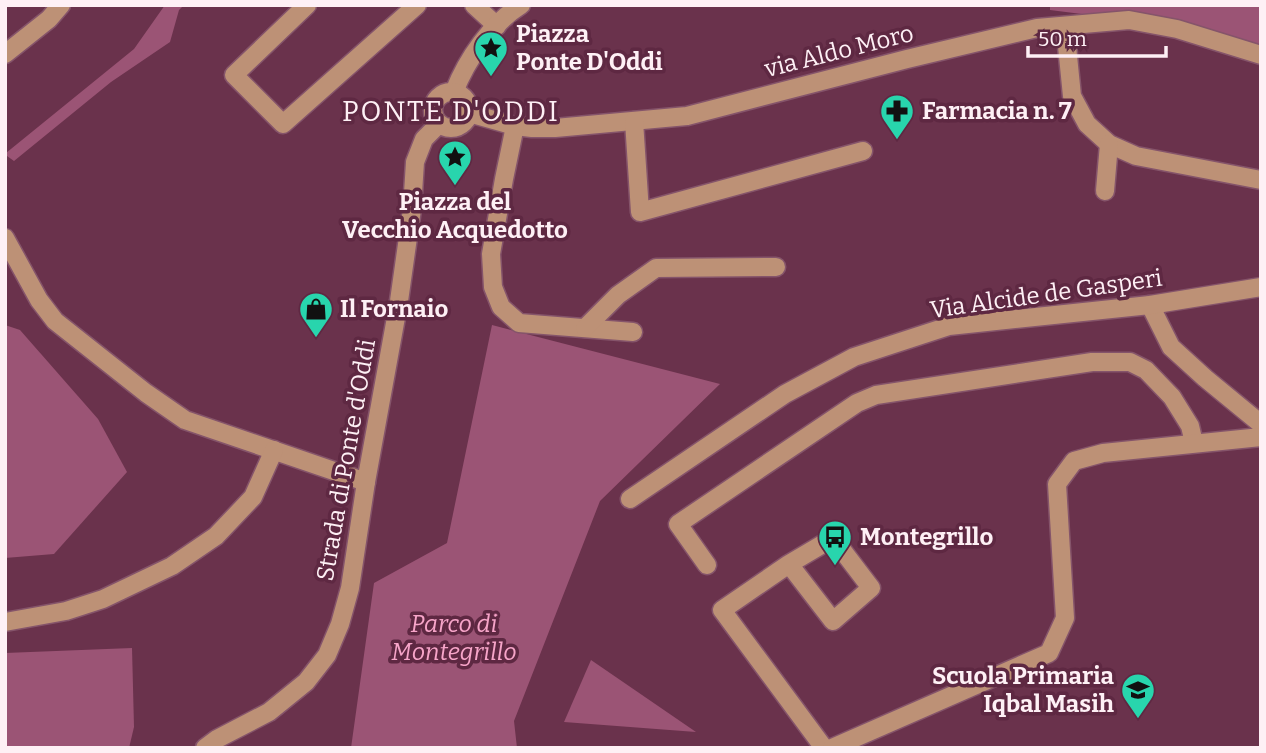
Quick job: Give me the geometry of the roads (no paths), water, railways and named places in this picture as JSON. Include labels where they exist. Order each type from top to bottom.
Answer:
[{"type":"street","points":[[5,54],[49,19],[61,5]]},
{"type":"street","points":[[307,5],[234,75],[283,124],[417,5]]},
{"type":"street","points":[[474,5],[497,26]]},
{"type":"street","points":[[439,124],[453,128],[466,120],[469,106],[461,95],[454,92],[461,75],[482,43],[514,8]]},
{"type":"street","name":"via Aldo Moro","points":[[469,113],[515,127],[555,128],[687,117],[1037,28],[1129,20],[1177,29],[1261,55]]},
{"type":"street","points":[[1065,26],[1072,96],[1087,124],[1109,145],[1136,156],[1261,180]]},
{"type":"street","name":"Strada di Ponte d'Oddi","points":[[205,748],[269,712],[306,682],[327,655],[340,624],[350,588],[366,482],[401,290],[412,209],[415,162],[424,139],[439,124],[433,112],[436,100],[448,92],[454,92]]},
{"type":"street","points":[[634,121],[640,212],[863,151]]},
{"type":"street","points":[[515,127],[503,178],[491,254],[493,288],[501,307],[519,323],[633,332]]},
{"type":"street","points":[[1105,191],[1109,145]]},
{"type":"street","points":[[5,238],[39,300],[55,321],[146,393],[185,420],[366,482]]},
{"type":"street","points":[[585,328],[618,295],[656,268],[776,267]]},
{"type":"street","name":"Via Alcide de Gasperi","points":[[630,499],[785,394],[854,357],[949,326],[1150,305],[1261,287]]},
{"type":"street","points":[[1150,305],[1171,346],[1261,424]]},
{"type":"street","points":[[707,565],[678,524],[857,402],[876,396],[1092,362],[1130,362],[1146,370],[1172,397],[1190,426],[1194,443]]},
{"type":"street","points":[[832,748],[1049,653],[1065,618],[1057,484],[1074,461],[1104,453],[1261,437]]},
{"type":"street","points":[[5,622],[66,611],[103,599],[172,566],[216,536],[253,497],[274,450]]},
{"type":"street","points":[[789,564],[833,621],[871,588],[832,538],[789,564],[722,610],[824,748]]},
{"type":"place","name":"Piazza Ponte D'Oddi","points":[[491,78]]},
{"type":"place","name":"Farmacia n. 7","points":[[897,141]]},
{"type":"place","name":"Piazza del Vecchio Acquedotto","points":[[455,187]]},
{"type":"place","name":"Il Fornaio","points":[[316,339]]},
{"type":"place","name":"Montegrillo","points":[[835,567]]},
{"type":"place","name":"Scuola Primaria Iqbal Masih","points":[[1138,720]]},
{"type":"district","name":"PONTE D'ODDI","points":[[451,111]]},
{"type":"park label","name":"Parco di Montegrillo","points":[[454,638]]}]
